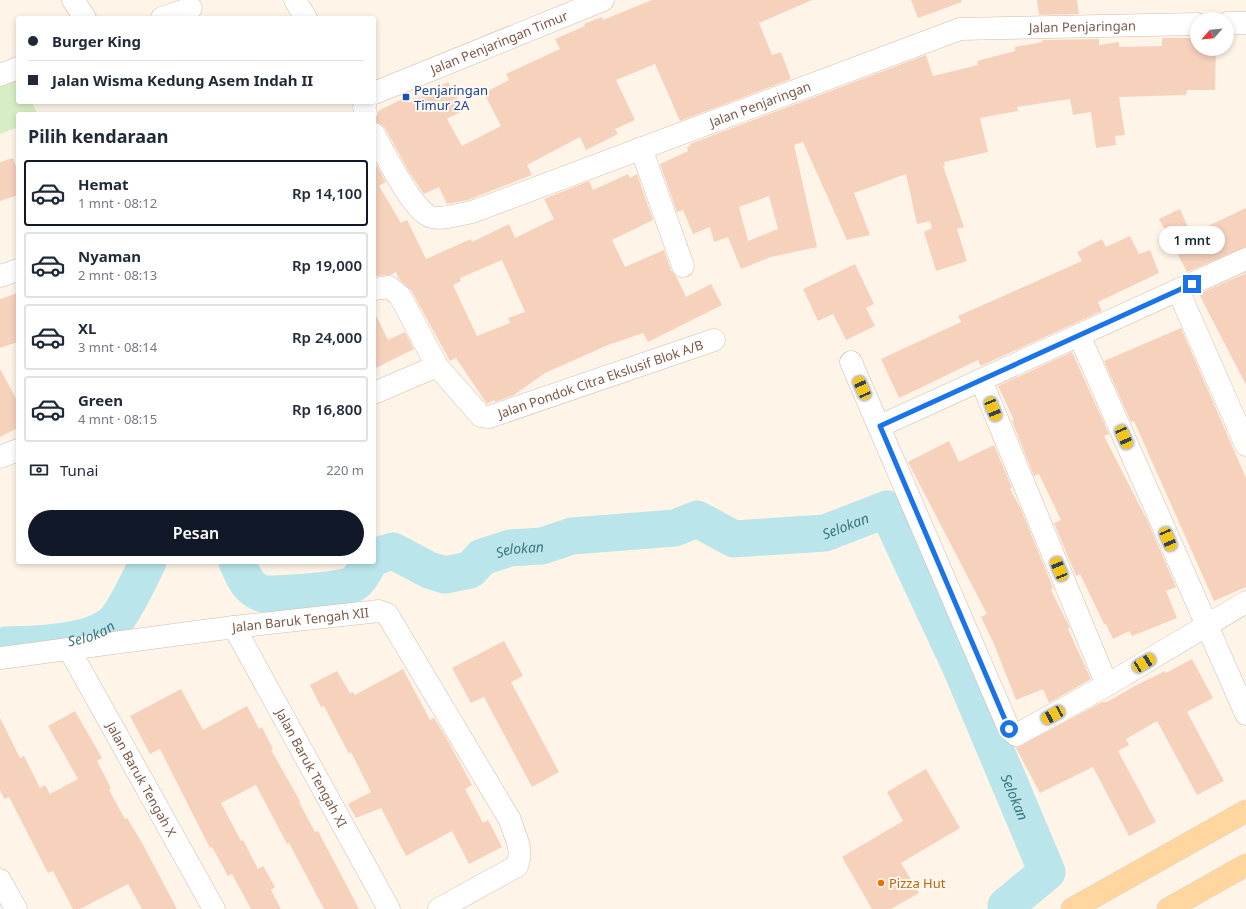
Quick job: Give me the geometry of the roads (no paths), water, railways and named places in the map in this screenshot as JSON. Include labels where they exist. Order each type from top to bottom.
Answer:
[{"type":"main road","points":[[1084,906],[1246,811]]},
{"type":"main road","points":[[1168,909],[1246,865]]},
{"type":"street","points":[[73,0],[84,16]]},
{"type":"street","points":[[294,0],[305,16]]},
{"type":"street","name":"Jalan Penjaringan Timur","points":[[376,92],[602,0]]},
{"type":"street","points":[[168,16],[191,8]]},
{"type":"street","points":[[1234,23],[1246,23]]},
{"type":"street","name":"Jalan Penjaringan","points":[[376,138],[410,197],[430,217],[437,218],[472,212],[960,28],[1190,24]]},
{"type":"street","points":[[0,75],[16,69]]},
{"type":"street","points":[[641,148],[683,266]]},
{"type":"street","points":[[880,426],[1246,259]]},
{"type":"street","points":[[0,276],[16,271]]},
{"type":"street","name":"Jalan Pondok Citra Ekslusif Blok A/B","points":[[376,289],[389,288],[400,296],[437,366],[472,408],[481,416],[489,417],[714,340]]},
{"type":"street","points":[[1178,290],[1246,445]]},
{"type":"street","points":[[1079,335],[1246,714]]},
{"type":"street","points":[[851,362],[880,426],[1009,729],[1016,735],[1026,731],[1107,685],[1246,602]]},
{"type":"street","points":[[376,392],[437,366]]},
{"type":"street","points":[[981,380],[1107,685]]},
{"type":"street","points":[[0,457],[16,451]]},
{"type":"street","name":"Jalan Baruk Tengah XII","points":[[0,658],[379,611],[387,614],[510,820],[521,856],[517,866],[440,909]]},
{"type":"street","name":"Jalan Baruk Tengah XI","points":[[234,628],[388,909]]},
{"type":"street","name":"Jalan Baruk Tengah X","points":[[69,649],[214,909]]},
{"type":"street","points":[[0,880],[16,909]]},
{"type":"waterway","name":"Selokan","points":[[376,557],[393,551],[429,570],[445,575],[470,570],[482,557],[510,548],[542,546],[572,536],[675,528],[697,519],[734,539],[825,533],[887,509],[962,670],[1047,872],[1006,906]]},
{"type":"waterway","name":"Selokan","points":[[0,650],[6,645],[67,641],[98,632],[110,625],[123,610],[147,564]]},
{"type":"waterway","name":"Selokan","points":[[238,564],[244,577],[253,589],[263,594],[310,592],[336,589],[353,584],[358,580],[368,564]]},
{"type":"place","name":"Penjaringan Timur 2A","points":[[406,97]]},
{"type":"place","name":"Pizza Hut","points":[[881,883]]}]
